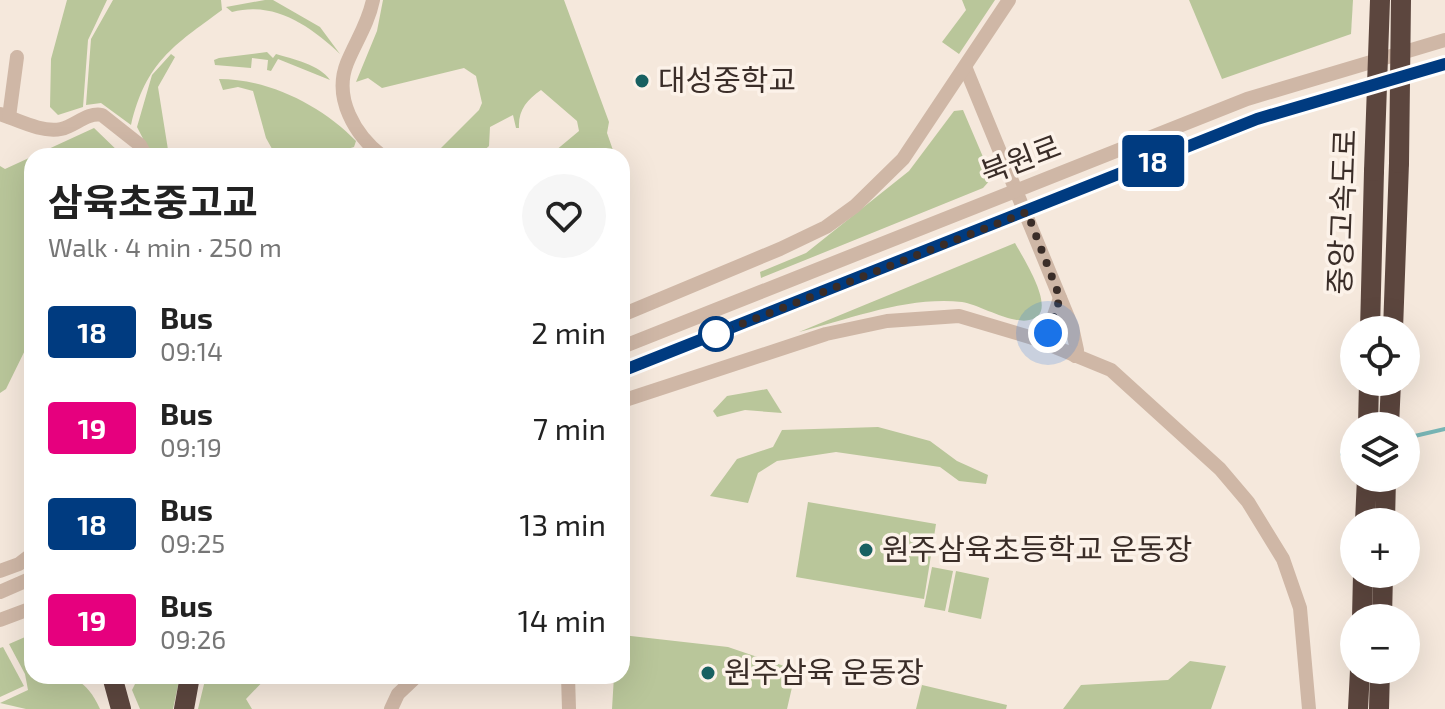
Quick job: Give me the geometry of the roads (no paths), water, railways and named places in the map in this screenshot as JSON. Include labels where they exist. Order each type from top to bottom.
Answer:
[{"type":"highway","name":"중앙고속도로","points":[[1370,316],[1380,0]]},
{"type":"highway","name":"중앙고속도로","points":[[1394,316],[1401,0]]},
{"type":"highway","points":[[104,684],[110,709]]},
{"type":"highway","points":[[114,684],[121,709]]},
{"type":"highway","points":[[184,709],[189,684]]},
{"type":"highway","points":[[1358,709],[1359,684]]},
{"type":"highway","points":[[1379,709],[1380,684]]},
{"type":"street","points":[[372,148],[349,116],[341,87],[346,65],[369,19],[373,0]]},
{"type":"street","points":[[630,312],[826,227],[855,206],[903,159],[966,69],[1009,0]]},
{"type":"street","name":"북원로","points":[[630,344],[1247,99],[1445,40]]},
{"type":"street","points":[[17,57],[4,115],[50,130],[65,128],[94,114],[102,115],[142,148]]},
{"type":"street","name":"북원로","points":[[630,368],[1257,119],[1445,64]]},
{"type":"street","points":[[966,69],[1072,327],[1077,350],[1075,356]]},
{"type":"street","points":[[1033,338],[1048,333],[1060,298]]},
{"type":"street","points":[[630,398],[826,334],[887,321],[959,316],[1033,338],[1111,370],[1220,469],[1248,502],[1283,559],[1300,608],[1309,709]]},
{"type":"street","points":[[0,571],[24,560]]},
{"type":"street","points":[[0,592],[24,582]]},
{"type":"street","points":[[0,620],[24,611]]},
{"type":"street","points":[[391,709],[398,694],[409,684]]},
{"type":"street","points":[[568,684],[569,709]]},
{"type":"waterway","points":[[1420,435],[1445,429]]},
{"type":"place","name":"대성중학교","points":[[642,81]]},
{"type":"place","name":"원주삼육초등학교 운동장","points":[[866,550]]},
{"type":"place","name":"원주삼육 운동장","points":[[708,673]]}]
